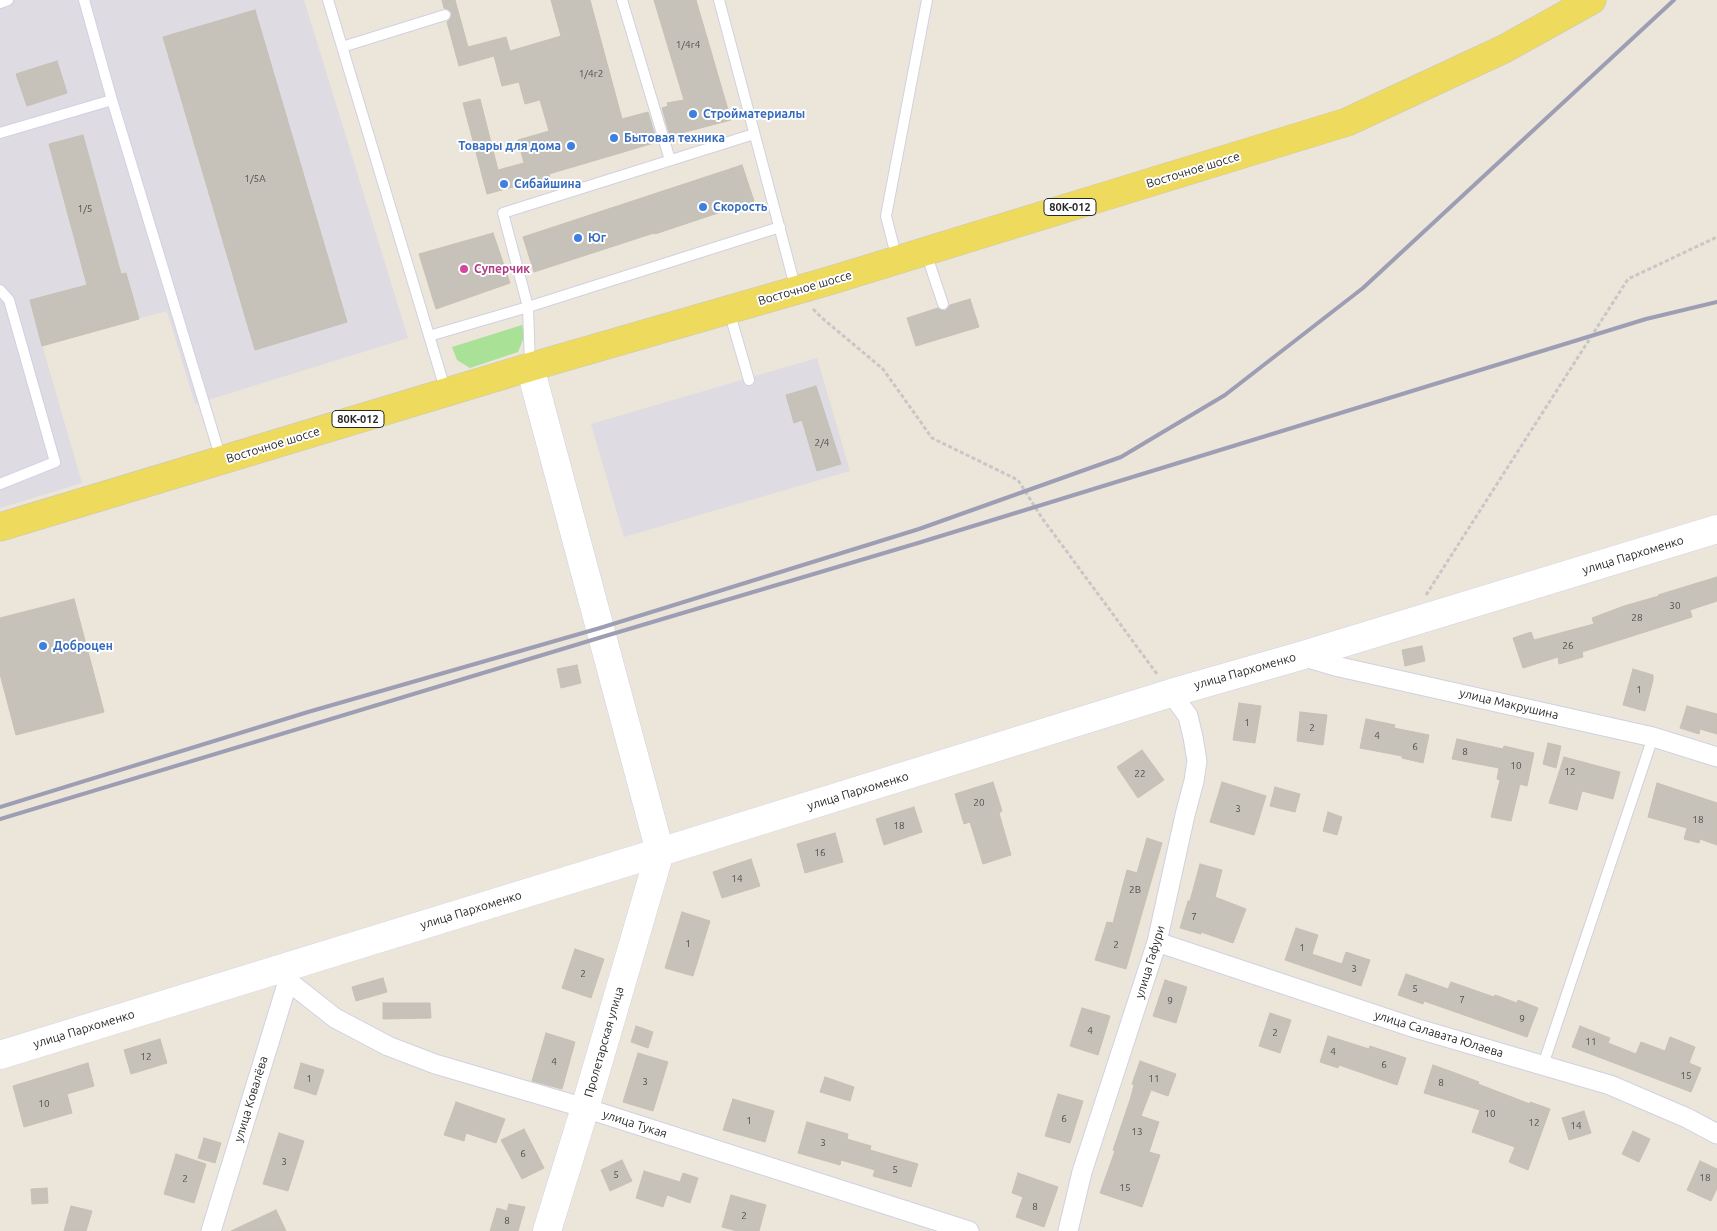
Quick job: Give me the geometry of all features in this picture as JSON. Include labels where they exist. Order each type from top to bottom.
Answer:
[{"type":"main road","name":"Восточное шоссе","points":[[0,527],[530,367],[926,252],[1347,122],[1504,49],[1592,0]]},
{"type":"main road","points":[[530,367],[660,852]]},
{"type":"main road","name":"улица Пархоменко","points":[[0,1055],[286,974],[660,852],[1171,693],[1300,656],[1717,529]]},
{"type":"main road","name":"Пролетарская улица","points":[[547,1231],[660,852]]},
{"type":"street","name":"улица Макрушина","points":[[1300,656],[1334,666],[1653,737],[1717,757]]},
{"type":"street","name":"улица Гафури","points":[[1068,1231],[1082,1172],[1157,942],[1194,781],[1197,761],[1194,737],[1188,716],[1171,693]]},
{"type":"street","name":"улица Салавата Юлаева","points":[[1157,942],[1415,1028],[1610,1085],[1687,1118],[1717,1134]]},
{"type":"street","name":"улица Тукая","points":[[286,974],[335,1018],[388,1046],[435,1064],[585,1108],[969,1231]]},
{"type":"street","name":"улица Ковалёва","points":[[211,1231],[286,974]]},
{"type":"lane","points":[[0,3],[8,0]]},
{"type":"lane","points":[[84,0],[112,100],[221,460]]},
{"type":"lane","points":[[328,0],[446,393]]},
{"type":"lane","points":[[622,0],[670,160]]},
{"type":"lane","points":[[718,0],[796,290]]},
{"type":"lane","points":[[897,260],[886,216],[927,0]]},
{"type":"lane","points":[[342,47],[445,15]]},
{"type":"lane","points":[[0,133],[112,100]]},
{"type":"lane","points":[[530,367],[528,307],[503,213],[754,134]]},
{"type":"lane","points":[[429,336],[528,307],[780,227]]},
{"type":"lane","points":[[926,252],[943,304]]},
{"type":"lane","points":[[0,290],[9,300],[55,462],[0,484]]},
{"type":"lane","points":[[729,310],[749,380]]},
{"type":"lane","points":[[1543,1065],[1653,737]]},
{"type":"path","points":[[1408,623],[1628,279],[1717,237]]},
{"type":"path","points":[[796,290],[822,318],[883,369],[932,438],[1018,480],[1042,518],[1171,693]]},
{"type":"shaded area","points":[[0,0],[304,0],[408,338],[195,404],[167,311],[42,345],[82,483],[0,508]]},
{"type":"shaded area","points":[[817,358],[850,471],[624,537],[591,424]]},
{"type":"green space","points":[[522,325],[525,335],[518,352],[470,368],[457,360],[452,347]]},
{"type":"building","points":[[442,0],[455,0],[468,47],[506,37],[510,51],[561,36],[551,0],[590,0],[622,119],[648,112],[656,139],[653,140],[654,143],[549,174],[550,177],[487,194],[463,103],[480,99],[498,170],[524,163],[518,140],[549,131],[540,100],[525,104],[519,82],[502,86],[494,56],[459,66],[447,22],[452,13],[444,8]]},
{"type":"building","points":[[654,0],[696,0],[731,120],[670,136],[662,108],[668,106],[667,103],[684,100]]},
{"type":"building","points":[[255,10],[347,322],[255,350],[163,37]]},
{"type":"building","points":[[57,61],[67,93],[27,106],[16,74]]},
{"type":"building","points":[[83,135],[121,274],[126,273],[139,319],[42,346],[30,300],[87,285],[49,144]]},
{"type":"building","points":[[742,165],[754,201],[534,272],[523,237]]},
{"type":"building","name":"Суперчик","points":[[493,233],[510,283],[436,309],[419,254]]},
{"type":"building","points":[[970,299],[979,327],[916,346],[907,318],[938,308],[945,311],[950,305]]},
{"type":"building","points":[[816,386],[841,464],[817,471],[802,420],[794,423],[786,395]]},
{"type":"building","points":[[1717,577],[1717,601],[1690,610],[1692,617],[1582,652],[1583,657],[1559,664],[1558,657],[1523,668],[1513,638],[1531,632],[1534,640],[1594,624],[1592,618]]},
{"type":"building","name":"Доброцен","points":[[74,599],[104,712],[16,735],[0,674],[0,618]]},
{"type":"building","points":[[1422,646],[1425,661],[1405,666],[1402,650]]},
{"type":"building","points":[[577,665],[581,683],[561,688],[557,669]]},
{"type":"building","points":[[1633,669],[1653,675],[1645,711],[1623,705]]},
{"type":"building","points":[[1239,703],[1261,706],[1255,743],[1233,740]]},
{"type":"building","points":[[1687,706],[1717,714],[1717,734],[1700,729],[1699,734],[1680,728]]},
{"type":"building","points":[[1300,712],[1327,715],[1323,745],[1297,741]]},
{"type":"building","points":[[1366,719],[1395,725],[1394,728],[1429,735],[1423,763],[1402,758],[1402,756],[1360,748]]},
{"type":"building","points":[[1457,739],[1503,749],[1504,746],[1534,753],[1527,786],[1520,784],[1511,821],[1491,817],[1500,780],[1497,779],[1499,768],[1452,759]]},
{"type":"building","points":[[1548,743],[1561,746],[1556,768],[1543,764]]},
{"type":"building","points":[[1142,750],[1164,780],[1138,798],[1117,767]]},
{"type":"building","points":[[1564,757],[1620,772],[1613,799],[1582,791],[1577,810],[1549,803]]},
{"type":"building","points":[[993,782],[1002,811],[999,813],[1011,855],[983,864],[970,822],[964,824],[955,794]]},
{"type":"building","points":[[1222,782],[1266,796],[1254,835],[1210,822]]},
{"type":"building","points":[[1657,783],[1717,803],[1717,845],[1700,839],[1699,843],[1684,839],[1687,828],[1648,817]]},
{"type":"building","points":[[1275,787],[1300,794],[1295,812],[1270,806]]},
{"type":"building","points":[[914,807],[922,832],[884,845],[876,819]]},
{"type":"building","points":[[1328,812],[1342,817],[1337,835],[1323,831]]},
{"type":"building","points":[[835,833],[843,862],[805,873],[797,844]]},
{"type":"building","points":[[1147,838],[1162,843],[1126,969],[1095,960],[1107,922],[1113,923],[1127,870],[1137,873]]},
{"type":"building","points":[[751,859],[760,886],[722,898],[713,872]]},
{"type":"building","points":[[1200,864],[1222,870],[1215,897],[1246,909],[1233,943],[1201,932],[1201,934],[1180,928]]},
{"type":"building","points":[[682,912],[710,921],[693,976],[665,968]]},
{"type":"building","points":[[1296,928],[1318,935],[1312,954],[1342,964],[1346,952],[1370,960],[1361,986],[1285,960]]},
{"type":"building","points":[[575,949],[604,959],[591,998],[562,988]]},
{"type":"building","points":[[1406,974],[1448,989],[1451,982],[1494,997],[1495,995],[1517,1003],[1518,1000],[1538,1008],[1527,1037],[1424,1001],[1423,1004],[1398,995]]},
{"type":"building","points":[[383,978],[387,992],[356,1001],[352,987]]},
{"type":"building","points":[[1165,980],[1187,987],[1176,1023],[1153,1016]]},
{"type":"building","points":[[383,1003],[430,1003],[431,1018],[383,1019]]},
{"type":"building","points":[[1082,1008],[1110,1016],[1098,1055],[1070,1046]]},
{"type":"building","points":[[1270,1013],[1291,1020],[1280,1053],[1259,1046]]},
{"type":"building","points":[[636,1026],[653,1032],[648,1048],[631,1042]]},
{"type":"building","points":[[1580,1026],[1610,1038],[1608,1043],[1636,1054],[1641,1042],[1665,1051],[1670,1037],[1695,1047],[1689,1063],[1701,1068],[1691,1092],[1572,1047]]},
{"type":"building","points":[[546,1033],[575,1042],[562,1089],[532,1081]]},
{"type":"building","points":[[1328,1036],[1369,1049],[1370,1046],[1406,1058],[1397,1085],[1339,1065],[1338,1068],[1320,1062]]},
{"type":"building","points":[[160,1039],[167,1063],[131,1074],[124,1050]]},
{"type":"building","points":[[638,1053],[668,1062],[653,1111],[623,1102]]},
{"type":"building","points":[[1140,1061],[1176,1074],[1168,1096],[1151,1090],[1141,1116],[1159,1122],[1149,1152],[1160,1155],[1142,1207],[1100,1193],[1115,1151],[1113,1150],[1130,1100],[1134,1085],[1132,1084]]},
{"type":"building","points":[[88,1063],[94,1086],[67,1094],[72,1113],[24,1127],[13,1086]]},
{"type":"building","points":[[301,1063],[324,1070],[316,1095],[294,1088]]},
{"type":"building","points":[[1433,1065],[1530,1104],[1530,1102],[1550,1109],[1528,1170],[1509,1162],[1515,1147],[1472,1132],[1480,1110],[1424,1093]]},
{"type":"building","points":[[825,1077],[854,1087],[850,1101],[820,1092]]},
{"type":"building","points":[[1058,1094],[1083,1101],[1070,1143],[1045,1136]]},
{"type":"building","points":[[733,1099],[774,1111],[765,1142],[723,1130]]},
{"type":"building","points":[[456,1102],[505,1119],[496,1143],[466,1133],[464,1141],[444,1135]]},
{"type":"building","points":[[1584,1111],[1591,1133],[1569,1140],[1562,1118]]},
{"type":"building","points":[[807,1122],[848,1134],[847,1139],[871,1146],[870,1150],[918,1164],[911,1187],[873,1176],[875,1170],[841,1160],[840,1165],[798,1153]]},
{"type":"building","points":[[524,1129],[544,1168],[522,1179],[501,1140]]},
{"type":"building","points":[[1633,1131],[1650,1139],[1639,1162],[1622,1154]]},
{"type":"building","points":[[279,1133],[304,1141],[288,1191],[263,1184]]},
{"type":"building","points":[[204,1138],[221,1143],[215,1163],[198,1158]]},
{"type":"building","points":[[176,1154],[206,1164],[194,1203],[164,1194]]},
{"type":"building","points":[[622,1160],[632,1181],[610,1191],[601,1170]]},
{"type":"building","points":[[1700,1161],[1717,1169],[1717,1188],[1711,1201],[1687,1190]]},
{"type":"building","points":[[644,1171],[680,1182],[683,1173],[698,1178],[690,1203],[667,1195],[663,1207],[636,1198]]},
{"type":"building","points":[[1018,1173],[1058,1187],[1044,1227],[1016,1217],[1023,1197],[1012,1193]]},
{"type":"building","points":[[47,1188],[48,1203],[32,1204],[31,1189]]},
{"type":"building","points":[[731,1195],[766,1205],[759,1231],[737,1231],[722,1227]]},
{"type":"building","points":[[509,1204],[525,1207],[518,1231],[490,1231],[497,1208],[507,1211]]},
{"type":"building","points":[[71,1206],[92,1211],[86,1231],[64,1231]]},
{"type":"building","points":[[276,1210],[286,1231],[231,1231]]},
{"type":"railway","points":[[0,807],[308,712],[600,628],[919,529],[1121,457],[1225,395],[1363,288],[1674,0]]},
{"type":"railway","points":[[0,819],[918,543],[1646,319],[1717,302]]},
{"type":"place","name":"Стройматериалы","points":[[693,114]]},
{"type":"place","name":"Бытовая техника","points":[[614,138]]},
{"type":"place","name":"Товары для дома","points":[[571,146]]},
{"type":"place","name":"Сибайшина","points":[[504,184]]},
{"type":"place","name":"Скорость","points":[[703,207]]},
{"type":"place","name":"Юг","points":[[578,238]]},
{"type":"place","name":"Суперчик","points":[[464,269]]},
{"type":"place","name":"Доброцен","points":[[43,646]]}]
